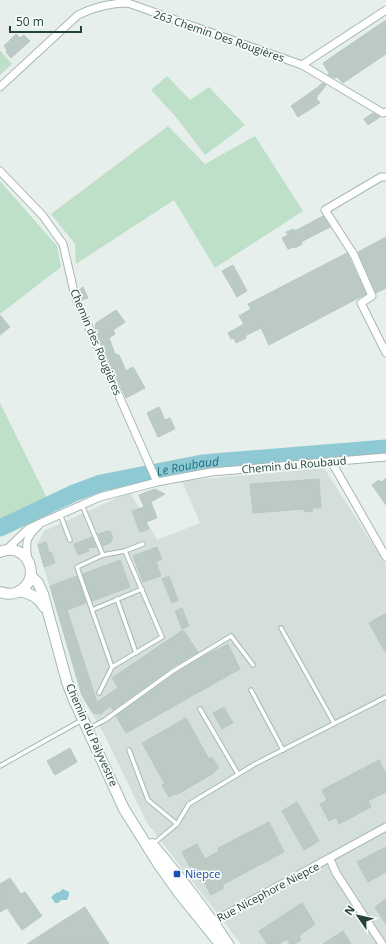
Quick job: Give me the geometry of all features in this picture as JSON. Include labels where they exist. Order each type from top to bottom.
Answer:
[{"type":"street","name":"263 Chemin Des Rougières","points":[[0,87],[78,15],[92,9],[119,3],[128,3],[302,65],[383,113],[386,112]]},
{"type":"street","points":[[302,65],[386,10]]},
{"type":"street","name":"Chemin des Rougières","points":[[0,171],[43,216],[63,244],[75,296],[157,480]]},
{"type":"street","points":[[386,177],[381,177],[325,210],[354,255],[372,296],[361,303],[386,353]]},
{"type":"street","name":"Chemin du Roubaud","points":[[3,551],[28,529],[60,514],[100,497],[157,480],[211,472],[386,457]]},
{"type":"street","points":[[331,461],[386,557]]},
{"type":"street","name":"Chemin du Roubaud","points":[[28,559],[26,548],[28,537],[43,522]]},
{"type":"street","points":[[0,592],[9,594],[19,591],[27,584],[31,576],[28,559],[23,554],[18,551],[3,551]]},
{"type":"street","name":"Chemin du Palyvestre","points":[[31,576],[40,587],[68,682],[85,724],[124,809],[159,865],[228,944]]},
{"type":"street","name":"Chemin du Palyvestre","points":[[19,591],[32,595],[38,599],[43,604],[48,616]]},
{"type":"street","name":"Rue Nicephore Niepce","points":[[209,923],[330,859],[386,827]]},
{"type":"street","name":"Chemin du Palyvestre","points":[[136,828],[152,844],[177,874],[209,923],[220,944]]},
{"type":"street","name":"Rue Nicephore Niepce","points":[[330,859],[336,873],[382,944]]},
{"type":"lane","points":[[82,505],[102,555]]},
{"type":"lane","points":[[60,514],[70,540]]},
{"type":"lane","points":[[112,667],[77,567],[102,555],[125,551],[143,544]]},
{"type":"lane","points":[[100,693],[112,667],[162,637],[125,551]]},
{"type":"lane","points":[[92,610],[142,590]]},
{"type":"lane","points":[[117,600],[136,653]]},
{"type":"lane","points":[[281,628],[334,723]]},
{"type":"lane","points":[[0,766],[85,724],[105,720],[173,671],[231,636],[253,665]]},
{"type":"lane","points":[[251,690],[283,750]]},
{"type":"lane","points":[[152,844],[177,824],[189,804],[238,774],[386,697]]},
{"type":"lane","points":[[200,709],[238,774]]},
{"type":"lane","points":[[128,750],[148,800],[177,824]]},
{"type":"shaded area","points":[[324,468],[386,565],[386,944],[241,944],[147,823],[104,734],[81,695],[37,544],[44,531],[130,492],[157,540],[200,523],[182,481]]},
{"type":"green space","points":[[0,50],[12,64],[0,75]]},
{"type":"green space","points":[[167,76],[190,100],[209,87],[245,125],[205,155],[176,117],[151,90]]},
{"type":"green space","points":[[168,126],[205,164],[255,136],[303,211],[215,268],[174,200],[76,264],[75,244],[51,214]]},
{"type":"green space","points":[[0,181],[57,246],[61,267],[0,314]]},
{"type":"green space","points":[[0,403],[47,498],[0,522]]},
{"type":"water","points":[[63,889],[69,892],[67,900],[61,900],[58,903],[55,903],[51,897]]},
{"type":"building","points":[[386,20],[386,54],[343,83],[337,77],[334,78],[328,75],[329,73],[323,63]]},
{"type":"building","points":[[16,34],[20,38],[24,35],[30,41],[11,58],[6,52],[7,50],[4,46]]},
{"type":"building","points":[[322,83],[326,85],[316,98],[320,103],[298,117],[291,106]]},
{"type":"building","points":[[373,113],[380,117],[368,125],[364,119]]},
{"type":"building","points":[[323,216],[330,227],[301,242],[302,244],[295,248],[288,249],[282,238],[288,235],[286,232],[294,229],[295,231]]},
{"type":"building","points":[[386,237],[386,288],[376,293],[358,252]]},
{"type":"building","points":[[347,253],[366,294],[269,345],[261,328],[245,336],[246,338],[236,343],[234,338],[231,339],[228,333],[244,324],[239,316],[251,309],[248,304]]},
{"type":"building","points":[[233,265],[247,291],[237,297],[222,271]]},
{"type":"building","points":[[83,287],[88,298],[82,300],[79,290]]},
{"type":"building","points":[[116,310],[125,322],[113,330],[115,334],[109,338],[115,354],[118,356],[119,355],[126,371],[133,367],[145,388],[126,398],[95,329],[96,323]]},
{"type":"building","points":[[0,315],[10,327],[0,335]]},
{"type":"building","points":[[159,407],[165,420],[170,418],[175,429],[158,437],[147,413]]},
{"type":"building","points":[[386,478],[386,505],[372,485],[379,480],[381,482]]},
{"type":"building","points":[[319,479],[321,508],[312,508],[313,511],[304,512],[304,509],[253,513],[250,484]]},
{"type":"building","points":[[155,489],[165,494],[151,502],[157,518],[146,522],[149,529],[140,532],[132,511],[144,507],[139,495]]},
{"type":"building","points":[[110,531],[113,538],[111,539],[112,542],[103,546],[98,534]]},
{"type":"building","points":[[92,537],[96,547],[88,548],[89,551],[78,555],[74,544]]},
{"type":"building","points":[[46,542],[49,553],[51,552],[55,563],[44,567],[38,545]]},
{"type":"building","points":[[157,547],[162,559],[156,562],[161,576],[143,582],[133,556]]},
{"type":"building","points":[[120,560],[130,587],[92,601],[83,574]]},
{"type":"building","points":[[77,576],[86,603],[67,610],[97,702],[118,688],[112,678],[183,630],[198,652],[171,668],[113,710],[110,706],[101,714],[93,713],[82,695],[50,586]]},
{"type":"building","points":[[169,576],[178,600],[172,603],[162,579]]},
{"type":"building","points":[[182,608],[189,626],[182,629],[175,611]]},
{"type":"building","points":[[386,613],[386,653],[369,623]]},
{"type":"building","points":[[228,644],[240,669],[126,733],[116,716],[175,674],[202,657]]},
{"type":"building","points":[[224,707],[233,723],[222,729],[213,713]]},
{"type":"building","points":[[186,718],[209,759],[212,757],[219,768],[213,772],[214,773],[176,795],[175,793],[169,797],[162,785],[165,784],[142,743]]},
{"type":"building","points":[[70,748],[77,762],[55,775],[47,761]]},
{"type":"building","points":[[379,760],[386,774],[386,792],[368,801],[371,807],[339,824],[336,817],[329,821],[320,804],[327,800],[322,790]]},
{"type":"building","points":[[297,802],[319,841],[304,850],[282,811]]},
{"type":"building","points":[[269,822],[284,852],[222,885],[224,888],[211,895],[203,880],[200,881],[192,866],[190,867],[182,852],[197,844],[205,859],[219,851],[218,848]]},
{"type":"building","points":[[386,847],[386,872],[368,882],[357,862]]},
{"type":"building","points":[[10,878],[21,894],[25,892],[42,916],[22,930],[7,908],[0,912],[0,884]]},
{"type":"building","points":[[386,899],[386,924],[375,907]]},
{"type":"building","points":[[302,903],[315,924],[299,936],[301,940],[294,944],[290,944],[287,939],[279,944],[267,944],[259,931]]},
{"type":"building","points":[[85,907],[109,944],[27,944],[64,920]]},
{"type":"building","points":[[343,931],[351,944],[323,944]]},
{"type":"waterway","name":"Le Roubaud","points":[[0,528],[74,493],[101,483],[202,463],[386,448]]},
{"type":"place","name":"Niepce","points":[[177,874]]}]
